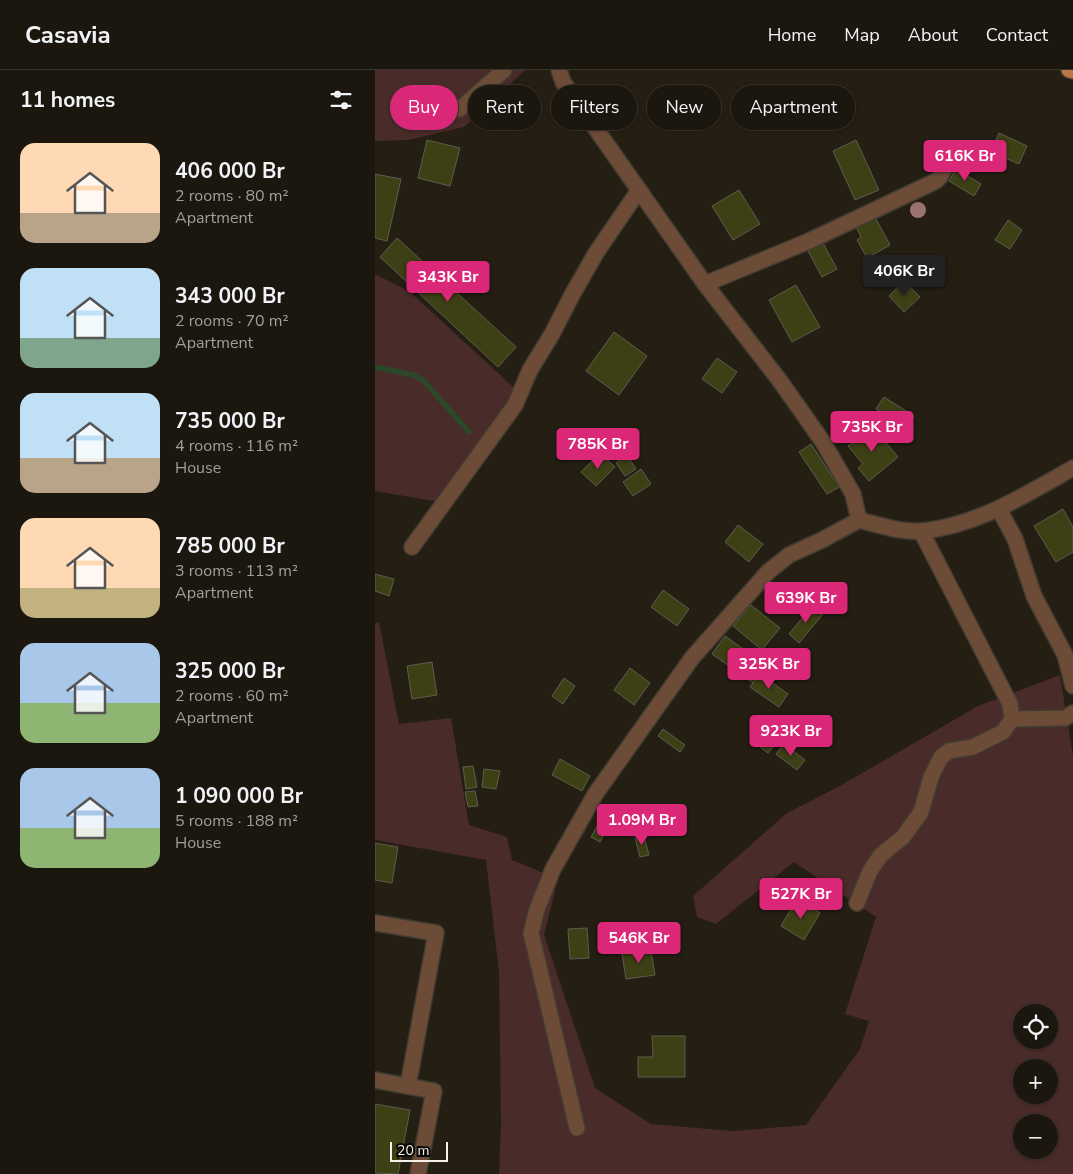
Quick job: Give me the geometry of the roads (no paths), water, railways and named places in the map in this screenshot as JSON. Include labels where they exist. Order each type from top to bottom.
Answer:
[{"type":"main road","points":[[1069,70],[1073,71]]},
{"type":"street","points":[[460,108],[504,70]]},
{"type":"street","points":[[559,70],[563,82],[705,284],[780,381],[823,442],[853,494],[859,520]]},
{"type":"street","points":[[705,284],[809,241],[936,181],[953,154]]},
{"type":"street","points":[[412,547],[515,405],[530,370],[596,253],[639,190]]},
{"type":"street","points":[[577,1128],[531,933],[537,909],[553,869],[596,793],[686,666],[768,572],[789,555],[823,540],[859,520],[888,528],[921,531],[957,525],[999,509],[1073,468]]},
{"type":"street","points":[[999,509],[1015,539],[1034,596],[1065,655],[1073,686]]},
{"type":"street","points":[[857,903],[870,871],[881,855],[903,837],[921,812],[931,776],[941,758],[949,751],[973,747],[1003,732],[1012,719],[1010,704],[921,531]]},
{"type":"street","points":[[1012,719],[1065,718],[1073,713]]},
{"type":"street","points":[[375,923],[436,933],[408,1086]]},
{"type":"street","points":[[375,1080],[434,1092],[418,1174]]},
{"type":"waterway","points":[[375,367],[413,375],[423,380],[469,432]]}]
